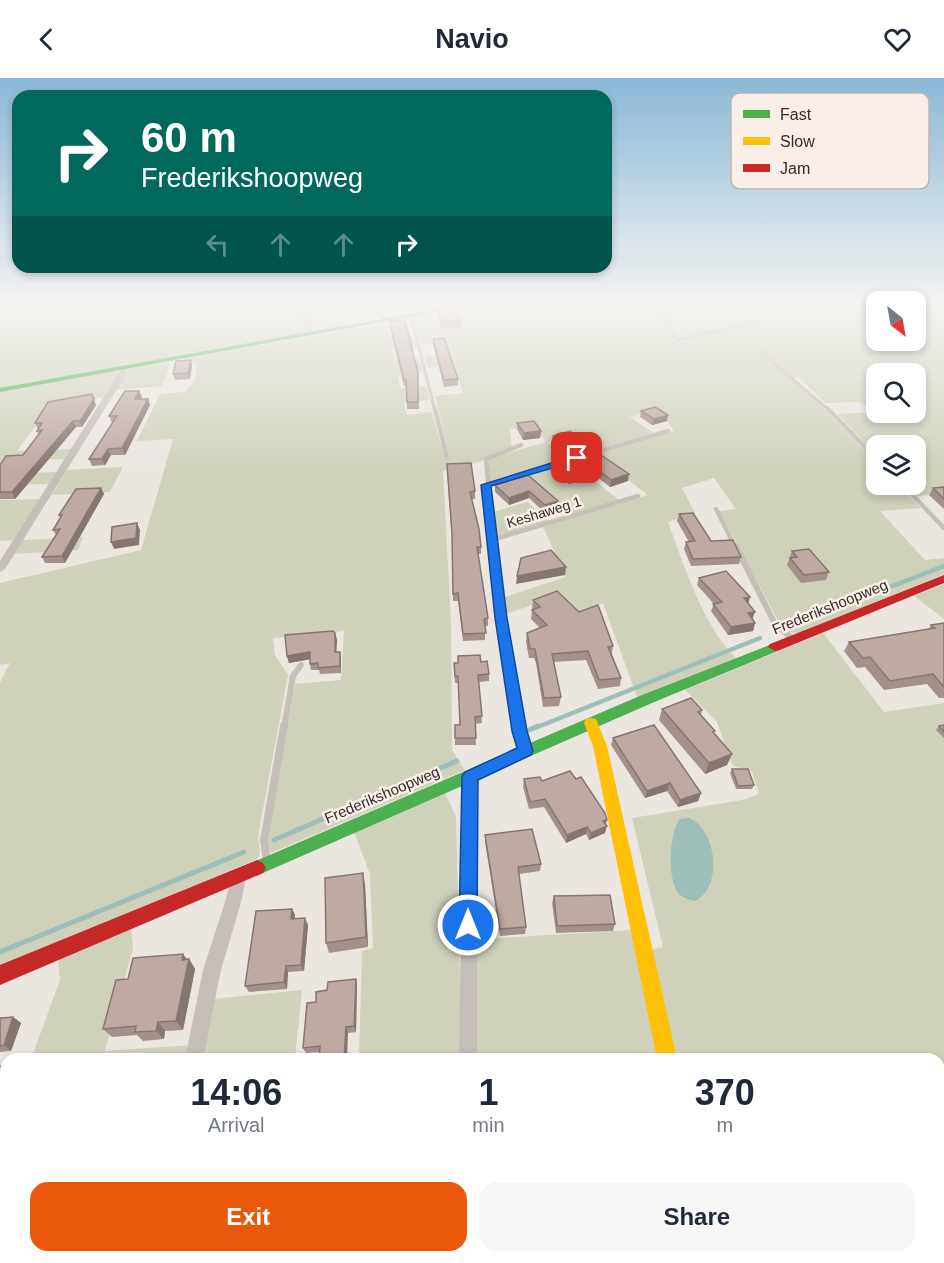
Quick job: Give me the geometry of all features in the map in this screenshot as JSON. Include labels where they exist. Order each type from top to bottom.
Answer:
[{"type":"street","points":[[0,390],[170,359]]},
{"type":"street","points":[[0,569],[123,373],[122,368]]},
{"type":"street","name":"Frederikshoopweg","points":[[0,975],[238,876],[591,723],[944,579]]},
{"type":"street","points":[[591,723],[600,746],[666,1053]]},
{"type":"street","points":[[468,1053],[470,776]]},
{"type":"street","points":[[195,1053],[212,970],[234,899],[238,876]]},
{"type":"lane","points":[[422,359],[447,456]]},
{"type":"lane","points":[[770,359],[819,399],[866,448]]},
{"type":"lane","points":[[486,485],[668,431]]},
{"type":"lane","points":[[521,446],[492,455],[486,459],[485,466],[501,618],[519,731],[525,751]]},
{"type":"lane","points":[[912,495],[944,528]]},
{"type":"lane","name":"Keshaweg 1","points":[[492,540],[638,496]]},
{"type":"lane","points":[[716,509],[775,624],[794,640]]},
{"type":"lane","points":[[268,862],[264,840],[293,676],[302,665]]},
{"type":"green space","points":[[0,359],[166,359],[0,389]]},
{"type":"green space","points":[[186,359],[419,359],[423,372],[398,375],[400,388],[426,386],[430,400],[404,402],[407,415],[432,412],[445,458],[450,458],[435,396],[463,393],[454,366],[428,368],[426,359],[944,359],[944,493],[926,495],[926,435],[866,435],[866,444],[837,414],[866,412],[866,423],[926,423],[926,363],[866,363],[866,407],[861,402],[825,403],[798,377],[794,378],[866,452],[866,495],[908,495],[921,508],[880,511],[925,560],[944,558],[944,574],[799,633],[789,632],[780,624],[719,511],[736,509],[714,478],[682,488],[695,513],[668,522],[704,612],[724,645],[736,658],[637,697],[603,603],[572,614],[554,597],[504,615],[502,598],[566,577],[543,527],[648,495],[595,455],[674,431],[659,409],[630,417],[653,433],[589,452],[568,436],[547,442],[567,459],[488,482],[488,460],[490,458],[546,442],[536,426],[510,429],[512,449],[492,454],[482,461],[443,471],[451,622],[452,750],[465,770],[271,853],[267,839],[295,684],[341,680],[344,631],[273,638],[275,655],[288,675],[258,836],[260,853],[257,859],[0,967],[0,683],[10,663],[0,665],[0,583],[141,550],[173,439],[137,441],[160,394],[185,392],[195,381],[197,364],[187,363]]},
{"type":"green space","points":[[169,362],[170,366],[162,386],[116,390],[125,369]]},
{"type":"green space","points":[[115,371],[120,372],[106,397],[49,407],[17,451],[72,449],[66,459],[9,461],[1,474],[58,472],[50,484],[0,485],[0,392]]},
{"type":"green space","points":[[571,462],[619,500],[569,515],[521,476]]},
{"type":"green space","points":[[123,467],[110,492],[52,495],[67,470]]},
{"type":"green space","points":[[41,499],[13,540],[0,541],[0,500]]},
{"type":"green space","points":[[527,502],[549,521],[496,538],[493,512]]},
{"type":"green space","points":[[83,537],[78,550],[14,554],[23,540]]},
{"type":"green space","points":[[944,584],[944,619],[914,596]]},
{"type":"green space","points":[[823,633],[884,712],[944,703],[944,1053],[675,1053],[649,950],[663,947],[632,818],[742,800],[759,794],[752,772],[732,765],[717,722],[685,690]]},
{"type":"green space","points":[[445,793],[456,816],[462,1053],[359,1053],[362,951],[373,948],[370,874],[354,832]]},
{"type":"green space","points":[[131,929],[133,948],[105,1051],[192,1045],[190,1053],[33,1053],[60,980],[58,960]]},
{"type":"green space","points":[[633,930],[659,1053],[474,1053],[469,940]]},
{"type":"green space","points":[[302,990],[296,1053],[201,1053],[212,999]]},
{"type":"water","points":[[689,818],[706,834],[713,859],[710,884],[704,894],[695,901],[678,893],[674,886],[671,867],[676,826],[680,819]]},
{"type":"building","points":[[399,359],[415,359],[418,373],[418,402],[407,402],[406,380],[404,380]]},
{"type":"building","points":[[438,359],[451,359],[458,379],[444,380]]},
{"type":"building","points":[[191,360],[188,373],[173,374],[176,361]]},
{"type":"building","points":[[125,391],[139,391],[135,399],[148,399],[122,448],[108,449],[102,459],[89,459],[117,416],[109,416]]},
{"type":"building","points":[[92,394],[94,399],[80,421],[73,421],[12,492],[0,492],[0,465],[6,456],[23,455],[42,430],[37,431],[42,423],[35,423],[48,402]]},
{"type":"building","points":[[655,407],[668,415],[654,419],[641,411]]},
{"type":"building","points":[[534,421],[541,431],[524,433],[517,423]]},
{"type":"building","points":[[570,431],[586,444],[569,449],[553,436]]},
{"type":"building","points":[[595,451],[629,474],[611,480],[597,469],[570,477],[558,467],[583,460],[578,456]]},
{"type":"building","points":[[471,463],[475,491],[470,492],[479,529],[481,547],[477,547],[488,618],[484,619],[486,633],[463,634],[458,593],[453,594],[447,464]]},
{"type":"building","points":[[528,475],[558,501],[545,505],[529,491],[509,498],[495,485]]},
{"type":"building","points":[[944,487],[944,499],[933,488]]},
{"type":"building","points":[[101,488],[62,556],[42,557],[60,529],[53,530],[62,515],[59,515],[76,489]]},
{"type":"building","points":[[693,513],[711,541],[733,540],[741,557],[693,559],[686,542],[695,541],[679,514]]},
{"type":"building","points":[[137,523],[136,538],[111,542],[112,527]]},
{"type":"building","points":[[809,549],[829,572],[804,575],[790,558],[797,557],[792,551]]},
{"type":"building","points":[[551,550],[566,567],[517,576],[521,558]]},
{"type":"building","points":[[726,571],[750,597],[744,598],[755,612],[748,613],[755,623],[731,627],[713,604],[722,602],[699,578]]},
{"type":"building","points":[[557,591],[579,612],[598,605],[613,646],[608,647],[621,678],[599,680],[588,651],[552,654],[561,697],[544,698],[535,649],[530,649],[527,633],[547,625],[532,610],[540,607],[533,600]]},
{"type":"building","points":[[944,623],[944,687],[933,674],[890,681],[870,657],[863,658],[849,642],[935,628],[931,625]]},
{"type":"building","points":[[333,631],[335,633],[335,652],[340,652],[340,666],[318,668],[318,663],[310,664],[310,652],[287,656],[285,635]]},
{"type":"building","points":[[480,655],[481,662],[487,661],[489,674],[478,675],[482,716],[475,717],[476,738],[455,738],[455,725],[460,725],[458,676],[455,676],[454,663],[458,663],[458,656]]},
{"type":"building","points":[[691,698],[702,710],[698,712],[732,754],[709,763],[662,709]]},
{"type":"building","points":[[654,725],[701,793],[680,800],[670,783],[647,791],[613,738]]},
{"type":"building","points":[[732,769],[748,769],[754,785],[738,786]]},
{"type":"building","points":[[570,771],[576,779],[581,777],[605,813],[607,820],[603,821],[607,826],[591,833],[587,827],[567,835],[545,799],[530,802],[524,779],[540,777],[542,781]]},
{"type":"building","points":[[532,829],[541,864],[518,867],[526,927],[500,929],[485,835]]},
{"type":"building","points":[[363,873],[366,937],[326,943],[325,878]]},
{"type":"building","points":[[610,895],[615,924],[557,926],[554,896]]},
{"type":"building","points":[[292,909],[291,919],[305,918],[301,965],[286,966],[284,982],[245,986],[256,911]]},
{"type":"building","points":[[183,954],[182,960],[189,959],[176,1021],[158,1022],[156,1031],[135,1032],[136,1026],[103,1029],[116,980],[128,979],[133,958]]},
{"type":"building","points":[[356,979],[354,1026],[346,1027],[344,1053],[319,1053],[320,1046],[303,1048],[307,1003],[316,1002],[316,992],[327,990],[328,982]]},
{"type":"building","points":[[13,1017],[4,1045],[0,1046],[0,1018]]},
{"type":"waterway","points":[[789,626],[944,566]]},
{"type":"waterway","points":[[535,728],[760,638]]},
{"type":"waterway","points":[[529,730],[538,726]]},
{"type":"waterway","points":[[274,840],[457,761]]},
{"type":"waterway","points":[[0,952],[244,852]]},
{"type":"traffic: fast","points":[[0,390],[171,359]]},
{"type":"traffic: fast","points":[[257,868],[647,699],[775,647]]},
{"type":"traffic: slow","points":[[591,723],[600,746],[666,1053]]},
{"type":"traffic: jam","points":[[775,647],[944,579]]},
{"type":"traffic: jam","points":[[0,975],[257,868]]},
{"type":"route","points":[[468,925],[470,776],[525,751],[519,731],[501,618],[486,485],[577,458]]}]
